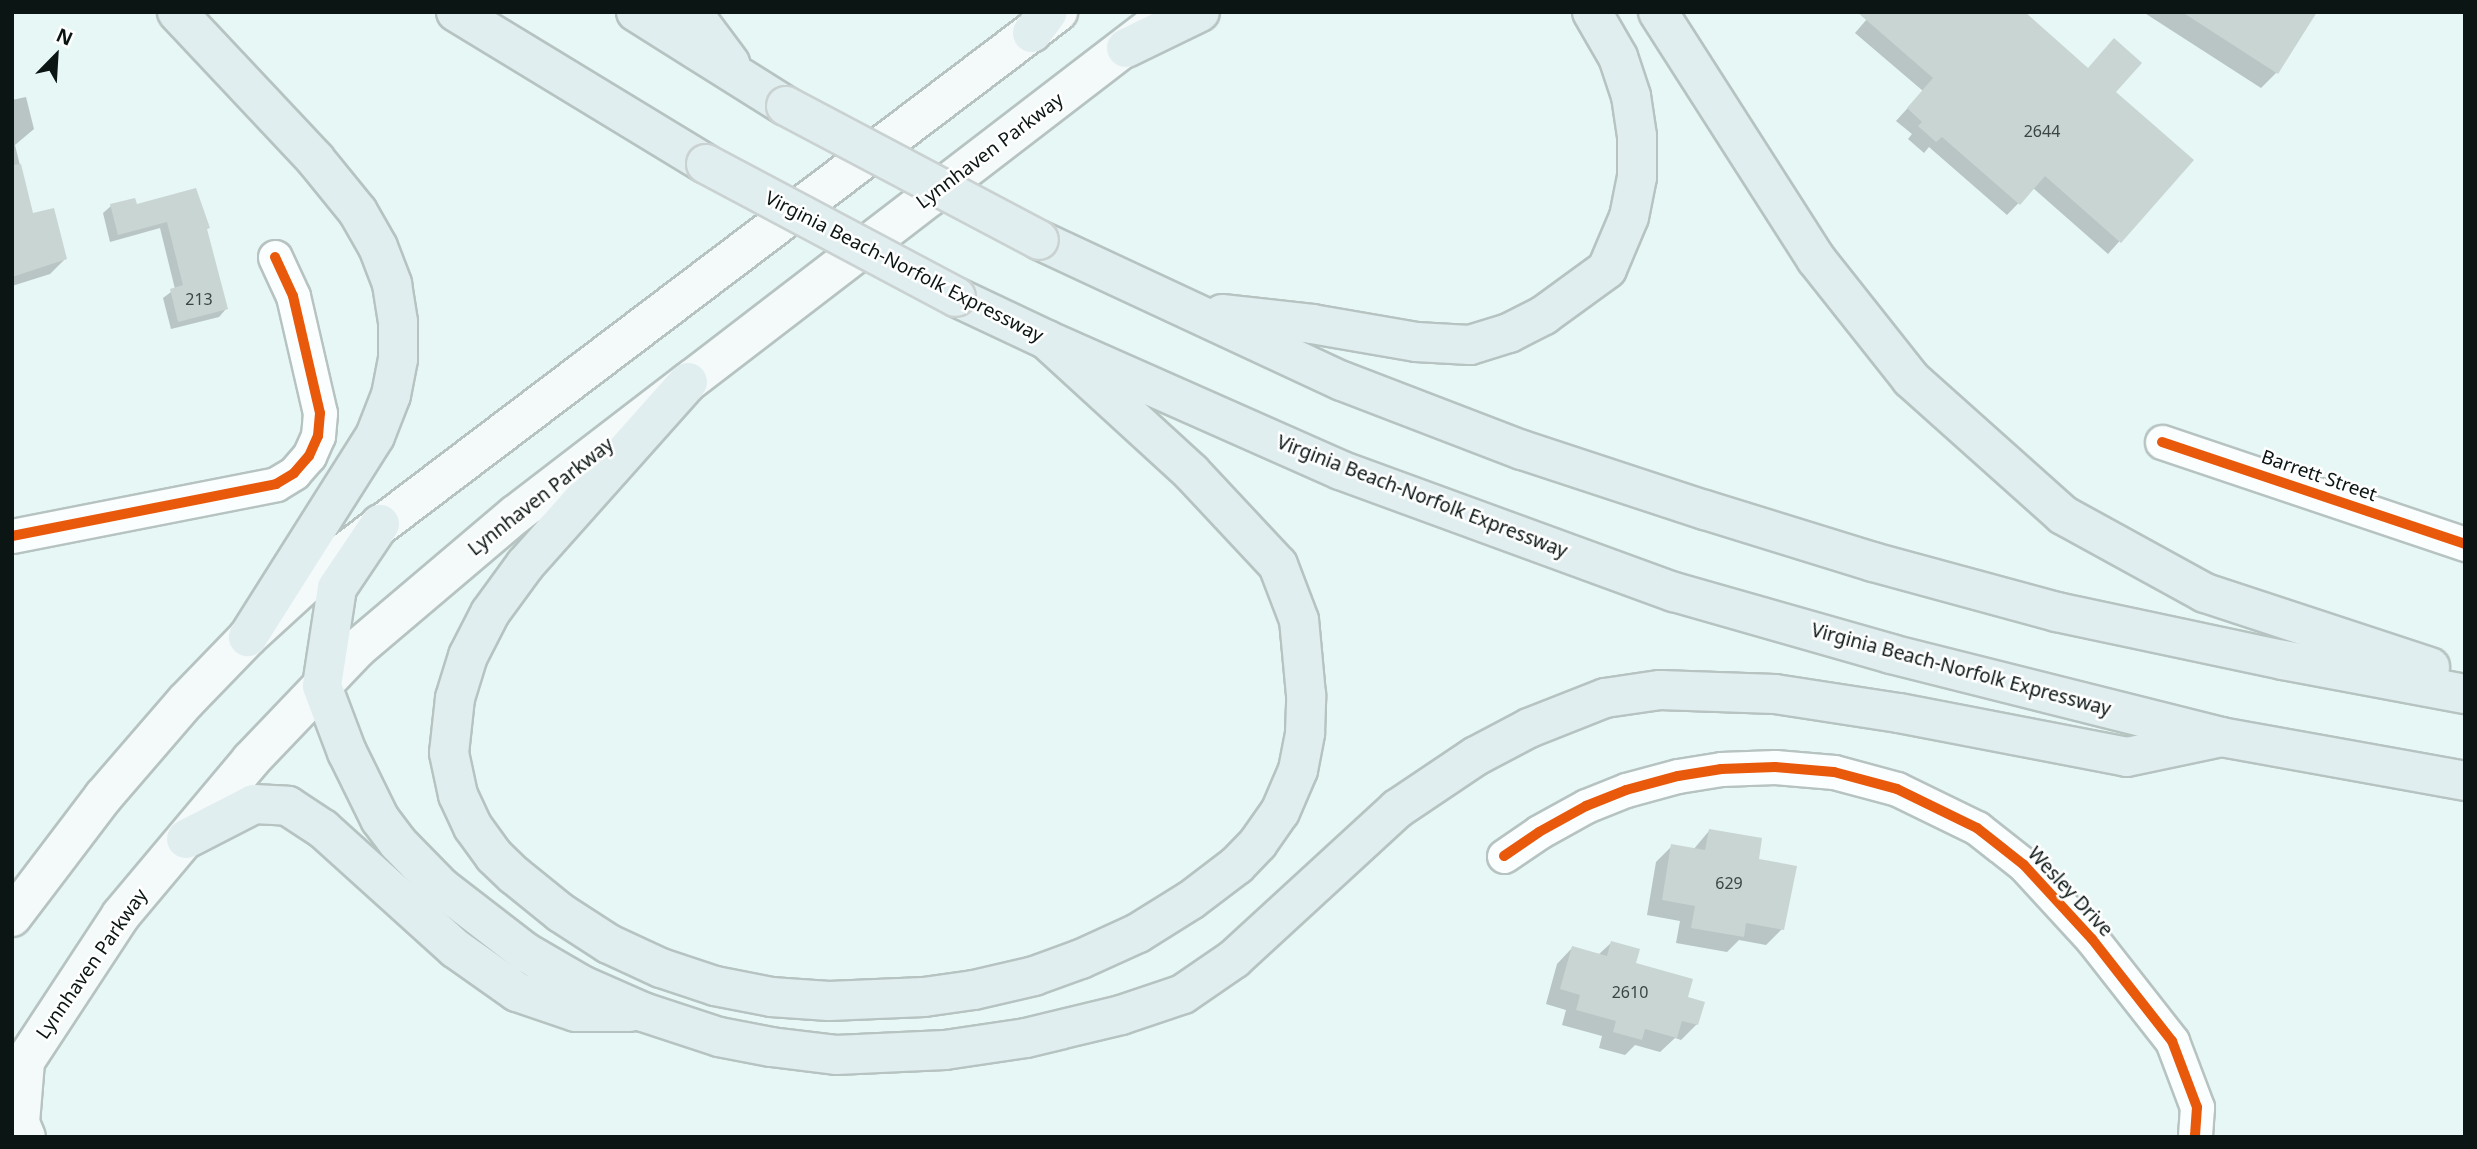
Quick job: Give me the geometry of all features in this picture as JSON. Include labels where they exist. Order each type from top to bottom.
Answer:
[{"type":"highway","points":[[177,12],[315,159],[358,212],[378,247],[391,284],[398,322],[398,359],[391,396],[374,436],[248,637]]},
{"type":"highway","name":"Virginia Beach-Norfolk Expressway","points":[[456,12],[706,164],[956,297],[1046,340],[1340,470],[1674,592],[1891,654],[2221,737],[2465,781]]},
{"type":"highway","points":[[636,12],[743,82],[1039,240],[1342,381],[1522,450],[1873,562],[2133,629],[2465,694]]},
{"type":"highway","points":[[692,12],[743,82]]},
{"type":"highway","points":[[1126,48],[1200,12]]},
{"type":"highway","points":[[1185,310],[1312,324],[1416,342],[1470,345],[1509,333],[1569,300],[1607,269],[1629,217],[1637,177],[1637,136],[1631,96],[1618,57],[1592,12]]},
{"type":"highway","points":[[1658,12],[1816,258],[1911,379],[2063,515],[2205,593],[2465,678]]},
{"type":"highway","points":[[688,382],[525,565],[490,613],[468,656],[455,698],[449,753],[458,795],[473,827],[494,856],[514,875],[561,913],[609,944],[661,968],[715,986],[771,997],[829,1001],[924,997],[974,990],[1034,976],[1082,959],[1138,933],[1191,900],[1237,866],[1258,843],[1280,812],[1297,771],[1305,733],[1306,695],[1299,620],[1278,565],[1191,472],[1046,340]]},
{"type":"highway","points":[[380,524],[337,588],[322,686],[347,752],[380,819],[398,843],[471,913],[525,952],[582,985],[643,1012],[719,1037],[836,1055],[945,1050],[1026,1038],[1121,1015],[1183,994],[1234,959],[1397,809],[1476,755],[1529,728],[1605,698],[1660,690],[1775,694],[1899,713],[2127,757],[2221,737]]},
{"type":"highway","points":[[186,839],[254,804],[288,806],[323,829],[456,949],[517,992],[576,1012],[643,1012]]},
{"type":"main road","name":"Lynnhaven Parkway","points":[[18,1071],[121,915],[251,760],[358,648],[515,515],[1126,48],[1168,12]]},
{"type":"main road","points":[[12,917],[103,797],[186,701],[248,637],[320,571],[1046,19]]},
{"type":"main road","points":[[18,1071],[20,1123],[26,1137]]},
{"type":"street","points":[[12,536],[184,505],[276,484],[295,473],[309,456],[318,436],[320,414],[293,296],[275,257]]},
{"type":"street","name":"Barrett Street","points":[[2162,442],[2465,544]]},
{"type":"street","name":"Wesley Drive","points":[[1504,856],[1539,832],[1587,806],[1626,790],[1678,776],[1721,769],[1775,768],[1834,772],[1897,789],[1977,828],[2024,866],[2092,939],[2172,1041],[2197,1107],[2195,1137]]},
{"type":"building","points":[[1857,12],[2025,12],[2088,68],[2114,38],[2142,63],[2116,92],[2194,160],[2121,243],[2045,176],[2020,205],[1942,137],[1936,142],[1918,126],[1922,122],[1907,108],[1933,78]]},
{"type":"building","points":[[2182,12],[2317,12],[2278,74]]},
{"type":"building","points":[[21,164],[33,213],[54,208],[67,259],[12,277],[12,165]]},
{"type":"building","points":[[196,188],[210,228],[207,229],[228,309],[178,322],[170,289],[183,285],[167,222],[118,235],[110,204],[135,198],[137,204]]},
{"type":"building","points":[[1709,829],[1762,838],[1759,859],[1797,866],[1784,930],[1746,923],[1744,937],[1691,928],[1695,906],[1662,900],[1671,844],[1705,850]]},
{"type":"building","points":[[1611,941],[1640,949],[1636,963],[1693,979],[1688,997],[1705,1002],[1698,1025],[1682,1021],[1677,1038],[1645,1029],[1642,1040],[1613,1032],[1616,1021],[1576,1010],[1580,995],[1560,989],[1572,946],[1607,956]]},
{"type":"cycle path","points":[[12,536],[276,484],[294,473],[309,456],[318,436],[320,413],[293,296],[275,257]]},
{"type":"cycle path","points":[[2162,442],[2465,544]]},
{"type":"cycle path","points":[[1504,856],[1539,832],[1586,806],[1626,790],[1678,776],[1721,769],[1775,767],[1834,772],[1897,789],[1977,828],[2024,865],[2092,939],[2172,1041],[2197,1107],[2195,1137]]}]
